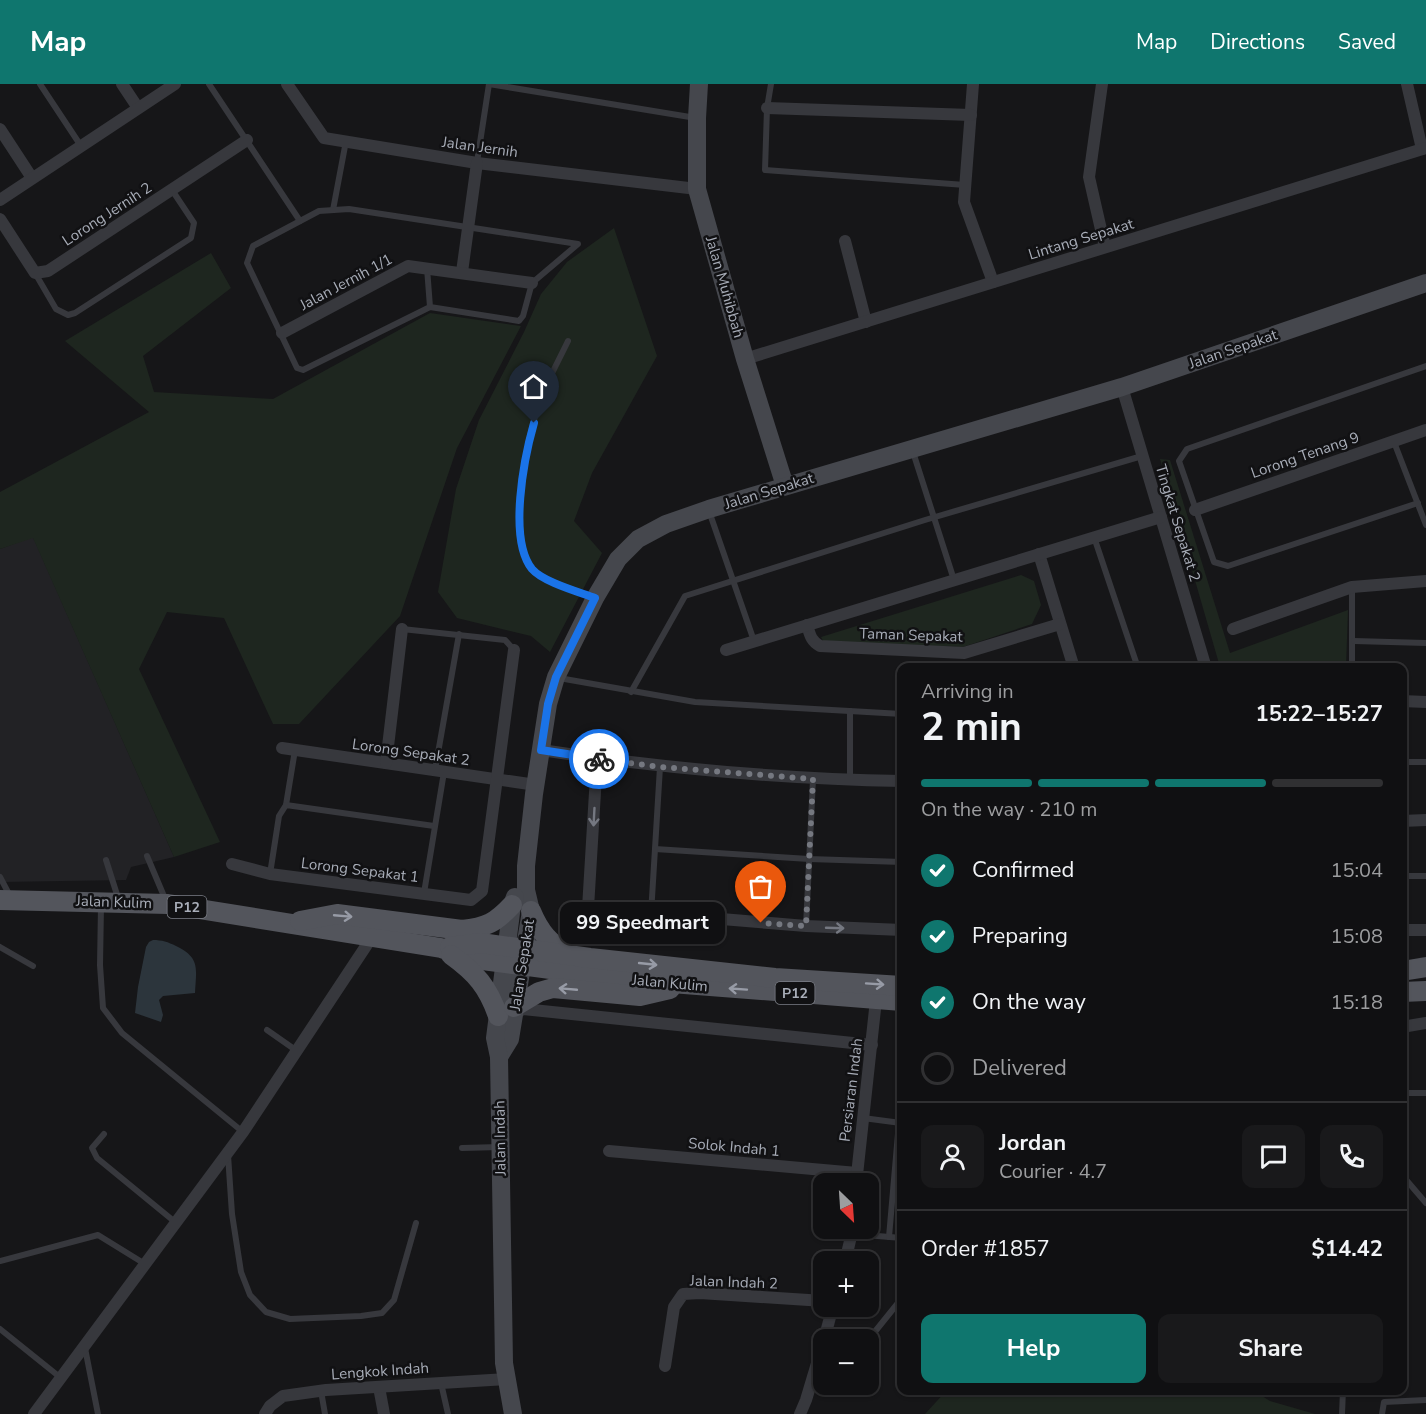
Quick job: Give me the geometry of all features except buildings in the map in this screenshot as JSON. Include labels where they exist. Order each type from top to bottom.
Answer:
[{"type":"main road","name":"Jalan Kulim","points":[[6,900],[168,904],[441,948],[481,943],[514,956],[633,980],[897,1001]]},
{"type":"main road","points":[[285,923],[337,914],[462,930],[478,928],[521,908],[538,928],[564,951],[590,958]]},
{"type":"main road","points":[[441,948],[472,971],[491,996],[509,1013],[538,992],[553,988],[640,996],[688,986]]},
{"type":"main road","name":"Jalan Kulim","points":[[514,956],[590,958],[775,978],[897,986]]},
{"type":"main road","points":[[1407,969],[1426,967]]},
{"type":"main road","points":[[1407,992],[1426,991]]},
{"type":"street","points":[[122,84],[138,108]]},
{"type":"street","points":[[0,200],[175,84]]},
{"type":"street","name":"Jalan Jernih","points":[[287,84],[324,138],[477,163],[697,189]]},
{"type":"street","name":"Jalan Muhibbah","points":[[699,84],[697,189],[785,486]]},
{"type":"street","points":[[974,84],[964,202],[993,282]]},
{"type":"street","points":[[1102,84],[1089,177],[1105,247]]},
{"type":"street","points":[[1407,84],[1424,148]]},
{"type":"street","points":[[767,108],[971,115]]},
{"type":"street","points":[[0,129],[32,178]]},
{"type":"street","name":"Lorong Jernih 2","points":[[35,273],[48,271],[247,140]]},
{"type":"street","name":"Lintang Sepakat","points":[[746,359],[1424,148]]},
{"type":"street","points":[[462,272],[477,163]]},
{"type":"street","points":[[0,219],[35,273]]},
{"type":"street","points":[[846,241],[866,321]]},
{"type":"street","name":"Jalan Jernih 1/1","points":[[282,333],[408,266],[532,283]]},
{"type":"street","name":"Jalan Sepakat","points":[[514,956],[526,890],[526,866],[541,750],[548,704],[556,677],[595,598],[618,559],[638,539],[666,524],[709,509],[1122,387],[1426,283]]},
{"type":"street","name":"Tingkat Sepakat 2","points":[[1122,387],[1205,663]]},
{"type":"street","name":"Lorong Tenang 9","points":[[1195,510],[1426,430]]},
{"type":"street","name":"Taman Sepakat","points":[[726,650],[1161,517]]},
{"type":"street","points":[[1039,554],[1072,663]]},
{"type":"street","points":[[1233,629],[1352,587],[1426,581]]},
{"type":"street","name":"Taman Sepakat","points":[[807,625],[810,638],[820,646],[964,654],[1060,624]]},
{"type":"street","points":[[386,763],[402,629]]},
{"type":"street","points":[[497,779],[514,650]]},
{"type":"street","points":[[1407,701],[1426,702]]},
{"type":"street","name":"Lorong Sepakat 2","points":[[282,748],[536,785]]},
{"type":"street","points":[[541,750],[660,767],[813,779],[897,781]]},
{"type":"street","points":[[597,759],[588,908],[806,926],[897,930]]},
{"type":"street","name":"Lorong Sepakat 1","points":[[232,864],[270,874],[471,900],[482,891],[497,779]]},
{"type":"street","points":[[1407,821],[1426,820]]},
{"type":"street","points":[[1407,930],[1426,930]]},
{"type":"street","points":[[34,1414],[243,1132],[372,937]]},
{"type":"street","name":"Jalan Indah","points":[[513,1414],[504,1363],[499,1057],[495,1038],[509,1013],[514,956]]},
{"type":"street","name":"Persiaran Indah","points":[[857,1173],[876,1000]]},
{"type":"street","points":[[509,1013],[524,1009],[872,1045]]},
{"type":"street","points":[[1407,1026],[1426,1023]]},
{"type":"street","name":"Solok Indah 1","points":[[609,1151],[813,1173]]},
{"type":"street","name":"Jalan Indah 2","points":[[665,1366],[674,1307],[683,1294],[700,1293],[813,1300]]},
{"type":"street","points":[[800,1414],[813,1377]]},
{"type":"street","name":"Lengkok Indah","points":[[265,1414],[270,1406],[282,1396],[321,1390],[507,1379]]},
{"type":"street","points":[[379,1387],[384,1414]]},
{"type":"lane","points":[[40,84],[81,146]]},
{"type":"lane","points":[[209,84],[300,221]]},
{"type":"lane","points":[[477,163],[489,84],[697,118]]},
{"type":"lane","points":[[771,84],[767,108],[765,171],[966,185]]},
{"type":"lane","points":[[333,210],[346,141]]},
{"type":"lane","points":[[35,273],[56,309],[68,315],[75,313],[191,238],[194,223],[172,189]]},
{"type":"lane","points":[[349,209],[578,244],[532,283],[523,316],[519,321],[430,307],[303,370],[297,368],[248,263],[253,246],[300,221],[319,211],[349,209]]},
{"type":"lane","points":[[427,268],[430,307]]},
{"type":"lane","points":[[568,341],[539,403],[528,443],[519,519],[520,536],[525,556],[533,570],[548,579],[595,598]]},
{"type":"lane","points":[[1418,503],[1228,566],[1214,562],[1179,461],[1187,449],[1426,366]]},
{"type":"lane","points":[[1394,441],[1426,525]]},
{"type":"lane","points":[[911,448],[954,580]]},
{"type":"lane","points":[[631,692],[685,596],[934,517],[1142,456]]},
{"type":"lane","points":[[709,509],[754,641]]},
{"type":"lane","points":[[1094,537],[1136,663]]},
{"type":"lane","points":[[1352,587],[1352,663]]},
{"type":"lane","points":[[402,629],[505,640],[514,650]]},
{"type":"lane","points":[[424,893],[459,634]]},
{"type":"lane","points":[[1354,641],[1426,643]]},
{"type":"lane","points":[[556,677],[695,702],[897,714]]},
{"type":"lane","points":[[850,711],[850,780]]},
{"type":"lane","points":[[270,874],[279,816],[286,805],[296,750]]},
{"type":"lane","points":[[1407,762],[1426,762]]},
{"type":"lane","points":[[651,915],[660,767]]},
{"type":"lane","points":[[806,926],[813,779]]},
{"type":"lane","points":[[286,805],[434,826]]},
{"type":"lane","points":[[655,849],[809,859],[897,862]]},
{"type":"lane","points":[[147,856],[168,904]]},
{"type":"lane","points":[[106,860],[110,901],[100,965],[103,1008],[122,1034],[243,1132]]},
{"type":"lane","points":[[1407,876],[1426,876]]},
{"type":"lane","points":[[0,878],[6,900]]},
{"type":"lane","points":[[0,946],[33,966]]},
{"type":"lane","points":[[267,1030],[298,1051]]},
{"type":"lane","points":[[1407,1093],[1426,1093]]},
{"type":"lane","points":[[863,1118],[897,1122]]},
{"type":"lane","points":[[104,1134],[93,1148],[97,1158],[175,1222]]},
{"type":"lane","points":[[462,1148],[500,1147]]},
{"type":"lane","points":[[228,1151],[232,1214],[240,1272],[250,1295],[266,1312],[290,1318],[361,1316],[382,1312],[394,1300],[416,1222]]},
{"type":"lane","points":[[889,1237],[897,1153]]},
{"type":"lane","points":[[1407,1181],[1425,1202]]},
{"type":"lane","points":[[0,1261],[98,1235],[145,1264]]},
{"type":"lane","points":[[879,1235],[897,1238]]},
{"type":"lane","points":[[877,1329],[897,1304]]},
{"type":"lane","points":[[0,1329],[61,1378]]},
{"type":"lane","points":[[84,1348],[98,1414]]},
{"type":"lane","points":[[441,1383],[448,1414]]},
{"type":"lane","points":[[321,1390],[326,1414]]},
{"type":"lane","points":[[1342,1395],[1342,1414]]},
{"type":"lane","points":[[1382,1414],[1384,1402],[1390,1400],[1426,1400]]},
{"type":"shaded area","points":[[614,228],[657,356],[592,473],[574,521],[602,553],[550,652],[531,636],[457,618],[438,592],[456,489],[479,420],[541,294],[567,262]]},
{"type":"shaded area","points":[[211,253],[231,288],[143,356],[154,392],[273,399],[430,313],[521,326],[457,448],[400,616],[299,724],[273,724],[224,618],[167,612],[139,669],[220,842],[174,857],[33,538],[0,549],[0,492],[149,412],[65,341]]},
{"type":"shaded area","points":[[1160,459],[1170,460],[1230,653],[1348,610],[1346,663],[1219,663]]},
{"type":"shaded area","points":[[33,537],[174,857],[131,867],[126,880],[0,882],[0,549]]},
{"type":"shaded area","points":[[1021,575],[1034,581],[1041,605],[1032,624],[963,647],[824,643],[821,637]]},
{"type":"shaded area","points":[[153,940],[168,942],[184,950],[193,960],[196,971],[195,993],[163,996],[159,1000],[163,1015],[161,1022],[135,1013],[146,947]]},
{"type":"shaded area","points":[[942,1395],[1260,1395],[1270,1401],[1315,1414],[925,1414]]},
{"type":"way so far","points":[[599,759],[660,767],[813,779],[806,926],[761,923]]},
{"type":"place","name":"99 Speedmart","points":[[761,923]]},
{"type":"route","points":[[534,423],[528,443],[519,519],[525,556],[533,570],[548,579],[595,598],[556,677],[548,704],[541,750],[599,759]]}]
